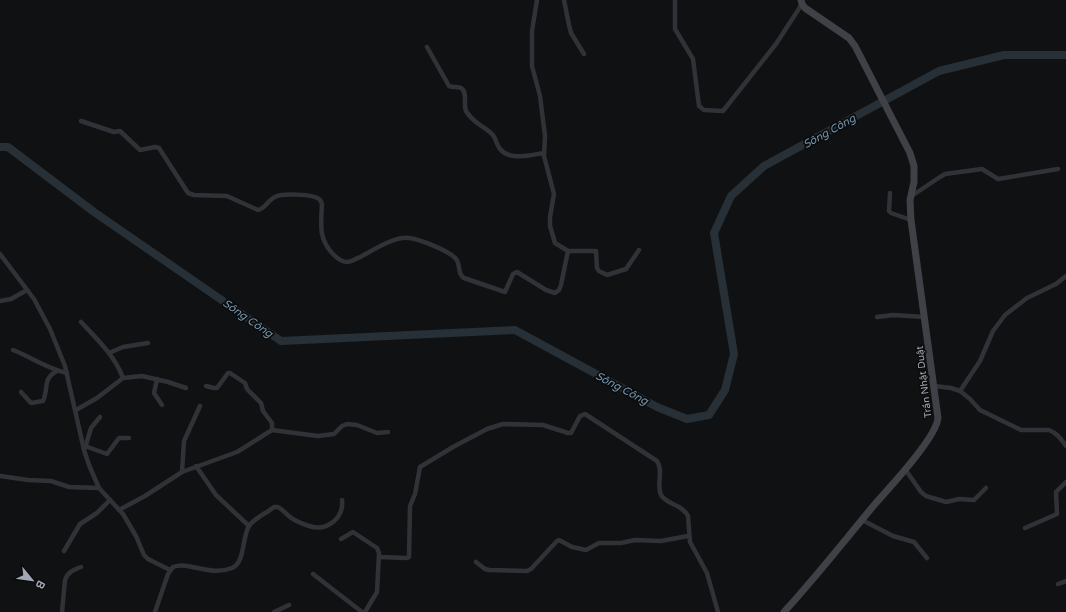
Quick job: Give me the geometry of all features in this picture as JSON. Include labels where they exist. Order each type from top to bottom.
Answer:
[{"type":"main road","name":"Trần Nhật Duật","points":[[784,612],[905,469],[934,432],[938,418],[911,220],[910,197],[914,182],[914,166],[910,153],[855,46],[849,38],[802,2]]},
{"type":"street","points":[[537,0],[532,31],[532,66],[540,96],[545,136],[544,153],[554,194],[550,226],[555,243],[568,251],[596,251],[597,268],[599,271],[607,275],[626,269],[639,250]]},
{"type":"street","points":[[564,0],[569,26],[584,54]]},
{"type":"street","points":[[675,0],[675,29],[693,59],[699,106],[704,110],[723,111],[776,44],[802,2]]},
{"type":"street","points":[[426,47],[449,86],[460,87],[463,90],[464,104],[468,113],[478,125],[493,134],[503,152],[515,156],[544,153]]},
{"type":"street","points":[[81,121],[114,132],[120,131],[140,150],[155,147],[159,148],[188,193],[194,195],[227,196],[258,210],[263,209],[271,199],[280,195],[316,197],[322,204],[321,235],[328,250],[342,261],[350,262],[387,243],[401,238],[409,238],[442,250],[455,258],[458,263],[460,275],[464,278],[505,292],[513,274],[516,272],[546,290],[555,293],[559,290],[561,285],[568,251]]},
{"type":"street","points":[[910,197],[945,174],[982,169],[998,180],[1058,169]]},
{"type":"street","points":[[890,193],[889,211],[911,220]]},
{"type":"street","points":[[0,254],[27,290],[48,324],[67,373],[89,465],[99,488],[119,510],[136,536],[144,555],[170,570]]},
{"type":"street","points":[[960,391],[980,361],[993,331],[1005,315],[1027,298],[1056,284],[1066,276]]},
{"type":"street","points":[[0,301],[11,299],[27,290]]},
{"type":"street","points":[[877,317],[893,315],[925,317]]},
{"type":"street","points":[[81,322],[109,353],[120,370],[123,378]]},
{"type":"street","points":[[109,353],[123,346],[148,343]]},
{"type":"street","points":[[13,350],[57,371],[67,373]]},
{"type":"street","points":[[21,392],[31,403],[43,401],[47,380],[57,371]]},
{"type":"street","points":[[206,386],[217,388],[228,373],[230,373],[245,383],[247,389],[261,403],[263,411],[272,423],[272,430]]},
{"type":"street","points":[[76,410],[96,398],[123,378],[142,376],[186,388]]},
{"type":"street","points":[[157,379],[154,393],[162,405]]},
{"type":"street","points":[[934,386],[951,388],[960,391],[970,398],[983,412],[1021,430],[1049,430],[1054,432],[1066,446]]},
{"type":"street","points":[[182,472],[184,441],[200,406]]},
{"type":"street","points":[[379,557],[409,557],[410,506],[415,494],[419,469],[422,465],[466,440],[496,426],[503,424],[543,425],[571,433],[580,416],[585,414],[657,461],[660,468],[659,487],[662,496],[665,500],[683,509],[688,516],[688,536],[692,548],[707,573],[718,612]]},
{"type":"street","points":[[85,448],[91,428],[100,417]]},
{"type":"street","points":[[119,510],[145,496],[182,472],[237,452],[272,430],[318,436],[334,434],[342,426],[347,424],[357,425],[377,433],[388,432]]},
{"type":"street","points":[[85,448],[107,454],[119,438],[129,438]]},
{"type":"street","points":[[196,466],[216,495],[249,526]]},
{"type":"street","points":[[905,469],[923,494],[942,502],[949,502],[959,499],[974,500],[986,488]]},
{"type":"street","points":[[0,476],[28,480],[51,481],[69,487],[99,488]]},
{"type":"street","points":[[1026,528],[1057,514],[1056,492],[1066,482]]},
{"type":"street","points":[[64,551],[80,524],[97,513],[110,500]]},
{"type":"street","points":[[155,612],[170,570],[178,565],[212,571],[233,568],[239,561],[249,526],[276,507],[301,523],[310,526],[322,527],[328,526],[337,517],[343,507],[342,500]]},
{"type":"street","points":[[862,520],[893,536],[914,542],[927,558]]},
{"type":"street","points":[[313,574],[364,612],[377,592],[379,553],[377,548],[356,533],[351,532],[341,539]]},
{"type":"street","points":[[476,562],[485,569],[489,570],[527,572],[557,540],[560,540],[572,547],[586,550],[599,543],[621,543],[635,540],[661,541],[688,536]]},
{"type":"street","points":[[62,612],[65,580],[70,572],[80,567]]},
{"type":"street","points":[[1058,584],[1066,582]]},
{"type":"street","points":[[274,612],[289,605]]},
{"type":"waterway","name":"Sông Công","points":[[0,147],[8,147],[94,212],[281,341],[515,330],[657,407],[687,419],[709,415],[725,390],[734,354],[714,233],[731,196],[764,166],[939,71],[1004,55],[1066,55]]}]
